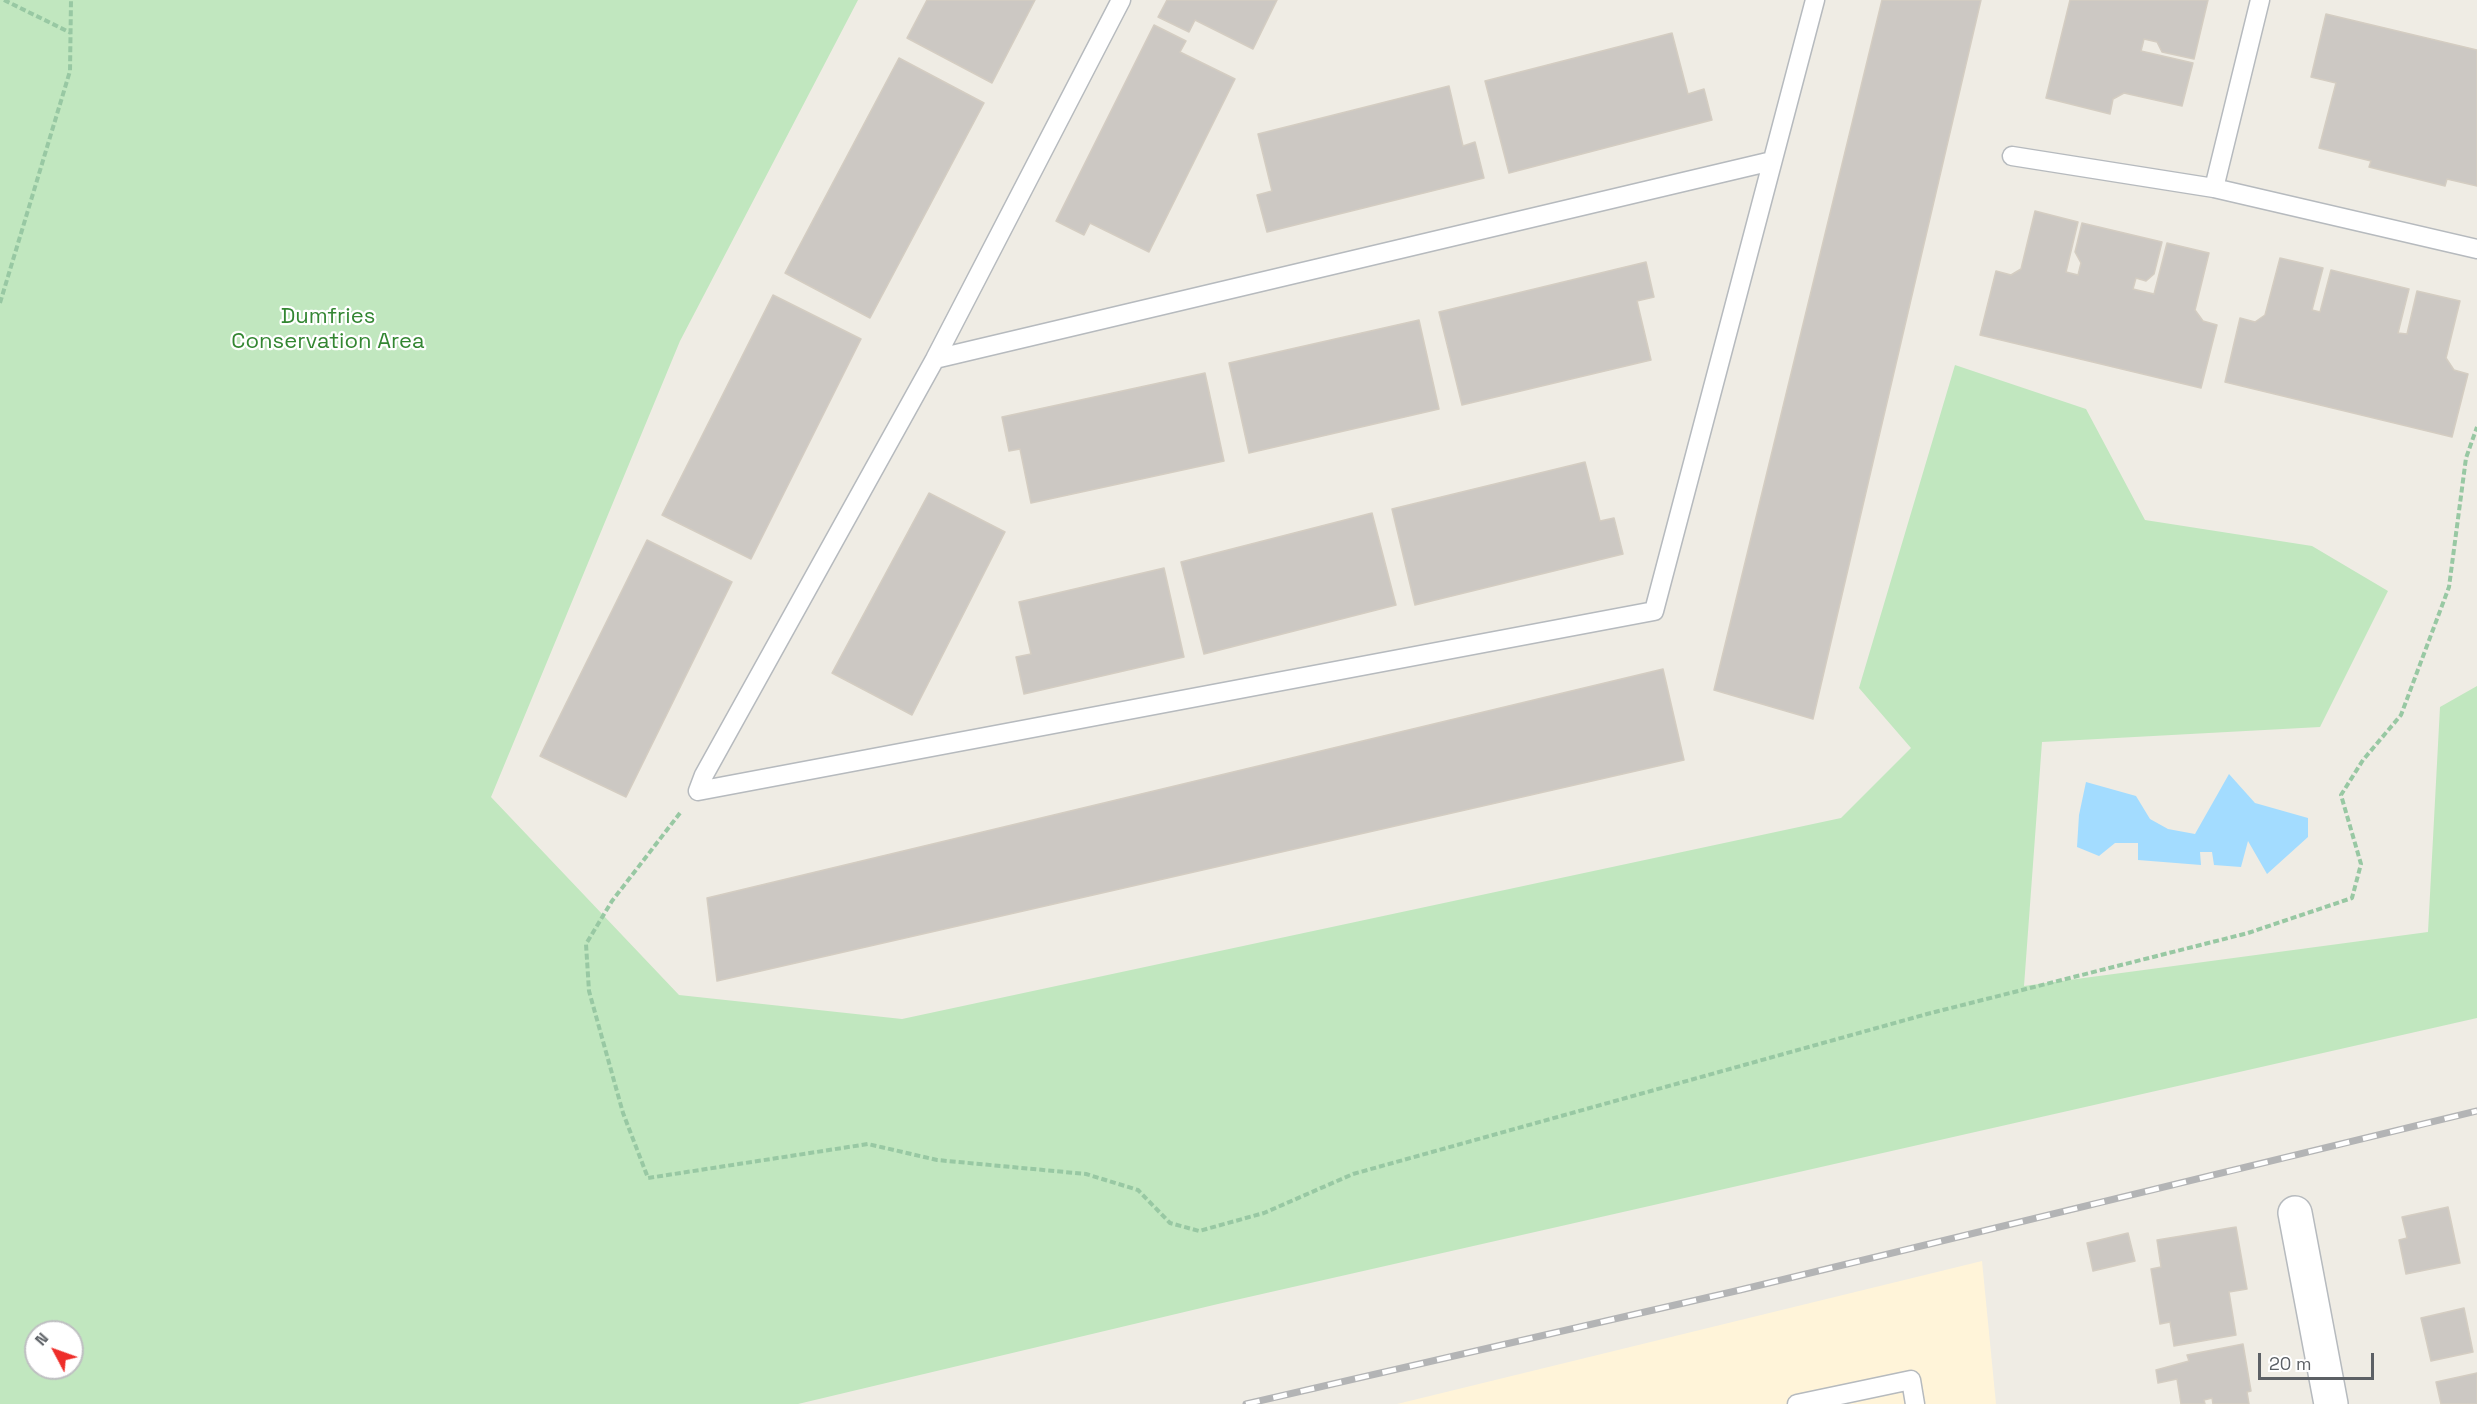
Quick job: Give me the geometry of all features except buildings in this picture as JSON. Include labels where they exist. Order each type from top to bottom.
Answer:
[{"type":"street","points":[[2295,1213],[2331,1404]]},
{"type":"lane","points":[[698,791],[704,776],[935,359],[1120,0]]},
{"type":"lane","points":[[698,791],[1654,610],[1815,0]]},
{"type":"lane","points":[[2214,188],[2260,0]]},
{"type":"lane","points":[[2012,156],[2214,188],[2477,249]]},
{"type":"lane","points":[[935,359],[1772,161]]},
{"type":"lane","points":[[1797,1404],[1911,1380],[1915,1404]]},
{"type":"path","points":[[4,0],[71,33]]},
{"type":"path","points":[[0,303],[70,71],[71,0]]},
{"type":"path","points":[[698,791],[612,901],[586,944],[589,990],[623,1113],[648,1178],[868,1144],[937,1160],[1086,1174],[1138,1190],[1170,1223],[1199,1231],[1264,1212],[1353,1174],[1928,1014],[2248,933],[2352,898],[2361,864],[2341,795],[2364,760],[2401,715],[2449,587],[2466,458],[2477,428]]},
{"type":"shaded area","points":[[1982,1261],[1996,1404],[1397,1404]]},
{"type":"green space","name":"Dumfries Conservation Area","points":[[0,0],[858,0],[680,341],[491,797],[679,995],[902,1019],[1841,818],[1911,748],[1859,688],[1955,365],[2086,409],[2145,520],[2312,546],[2388,591],[2320,727],[2042,742],[2024,986],[2428,932],[2440,707],[2477,686],[2477,1018],[1218,1304],[798,1404],[0,1404]]},
{"type":"water","points":[[2229,774],[2255,803],[2308,818],[2308,837],[2267,874],[2248,841],[2241,867],[2214,865],[2212,852],[2200,852],[2201,865],[2138,860],[2138,843],[2115,843],[2099,856],[2077,847],[2079,815],[2086,782],[2136,796],[2150,819],[2168,829],[2195,834]]},
{"type":"railway","points":[[1246,1404],[1740,1290],[2477,1111]]}]
